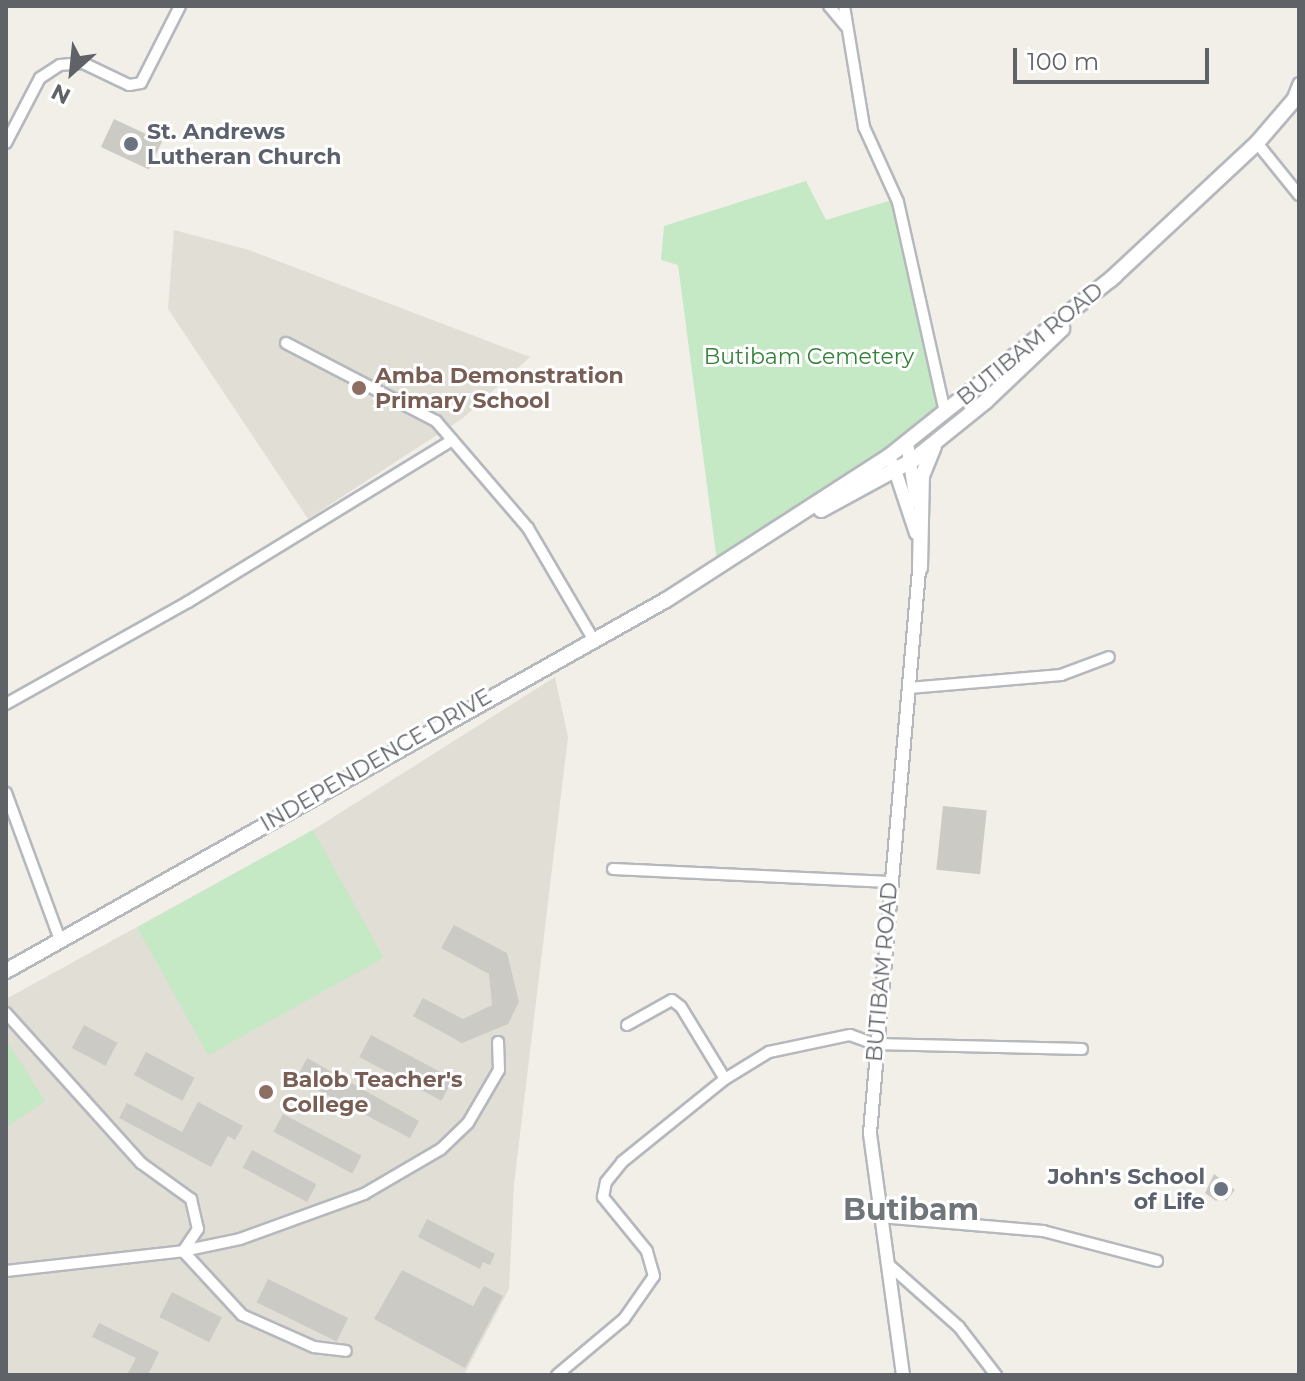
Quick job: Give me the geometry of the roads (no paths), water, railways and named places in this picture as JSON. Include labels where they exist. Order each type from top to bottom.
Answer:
[{"type":"main road","name":"BUTIBAM ROAD","points":[[746,549],[913,460],[945,429],[1016,375],[1115,276],[1257,143],[1295,100]]},
{"type":"main road","name":"BUTIBAM ROAD","points":[[746,549],[907,443],[1115,276]]},
{"type":"main road","points":[[920,568],[922,476],[945,429]]},
{"type":"main road","name":"INDEPENDENCE DRIVE","points":[[6,971],[592,637],[666,600],[746,549]]},
{"type":"street","points":[[6,143],[40,78],[60,65],[83,63],[129,85],[141,83],[180,6]]},
{"type":"street","points":[[829,6],[847,27]]},
{"type":"street","points":[[844,6],[864,127],[898,202],[945,412]]},
{"type":"street","points":[[1295,100],[1299,83]]},
{"type":"street","points":[[1257,143],[1299,195]]},
{"type":"street","points":[[286,343],[436,421],[528,528],[592,637]]},
{"type":"street","points":[[6,704],[188,602],[452,440]]},
{"type":"street","name":"BUTIBAM ROAD","points":[[903,1375],[870,1133],[875,1044],[920,568],[913,460],[907,443]]},
{"type":"street","name":"BUTIBAM ROAD","points":[[888,457],[911,505],[920,568]]},
{"type":"street","points":[[909,688],[1061,675],[1109,657]]},
{"type":"street","points":[[6,793],[60,940]]},
{"type":"street","points":[[613,869],[890,882]]},
{"type":"street","points":[[627,1025],[672,1000],[725,1079]]},
{"type":"street","points":[[6,1013],[141,1163],[191,1199],[198,1229],[194,1242],[183,1251]]},
{"type":"street","points":[[557,1375],[624,1319],[654,1276],[647,1251],[603,1197],[606,1182],[622,1162],[725,1079],[769,1052],[850,1035],[875,1044],[1082,1049]]},
{"type":"street","points":[[6,1271],[183,1251],[240,1239],[364,1194],[441,1149],[468,1123],[499,1070],[498,1042]]},
{"type":"street","points":[[880,1217],[1043,1231],[1157,1261]]},
{"type":"street","points":[[183,1251],[242,1315],[314,1347],[346,1351]]},
{"type":"street","points":[[888,1264],[959,1327],[996,1375]]},
{"type":"place","name":"St. Andrews Lutheran Church","points":[[131,144]]},
{"type":"place","name":"Amba Demonstration Primary School","points":[[359,388]]},
{"type":"place","name":"Balob Teacher's College","points":[[266,1092]]},
{"type":"place","name":"John's School of Life","points":[[1221,1189]]},
{"type":"district","name":"Butibam","points":[[911,1210]]},
{"type":"park label","name":"Butibam Cemetery","points":[[809,357]]}]
